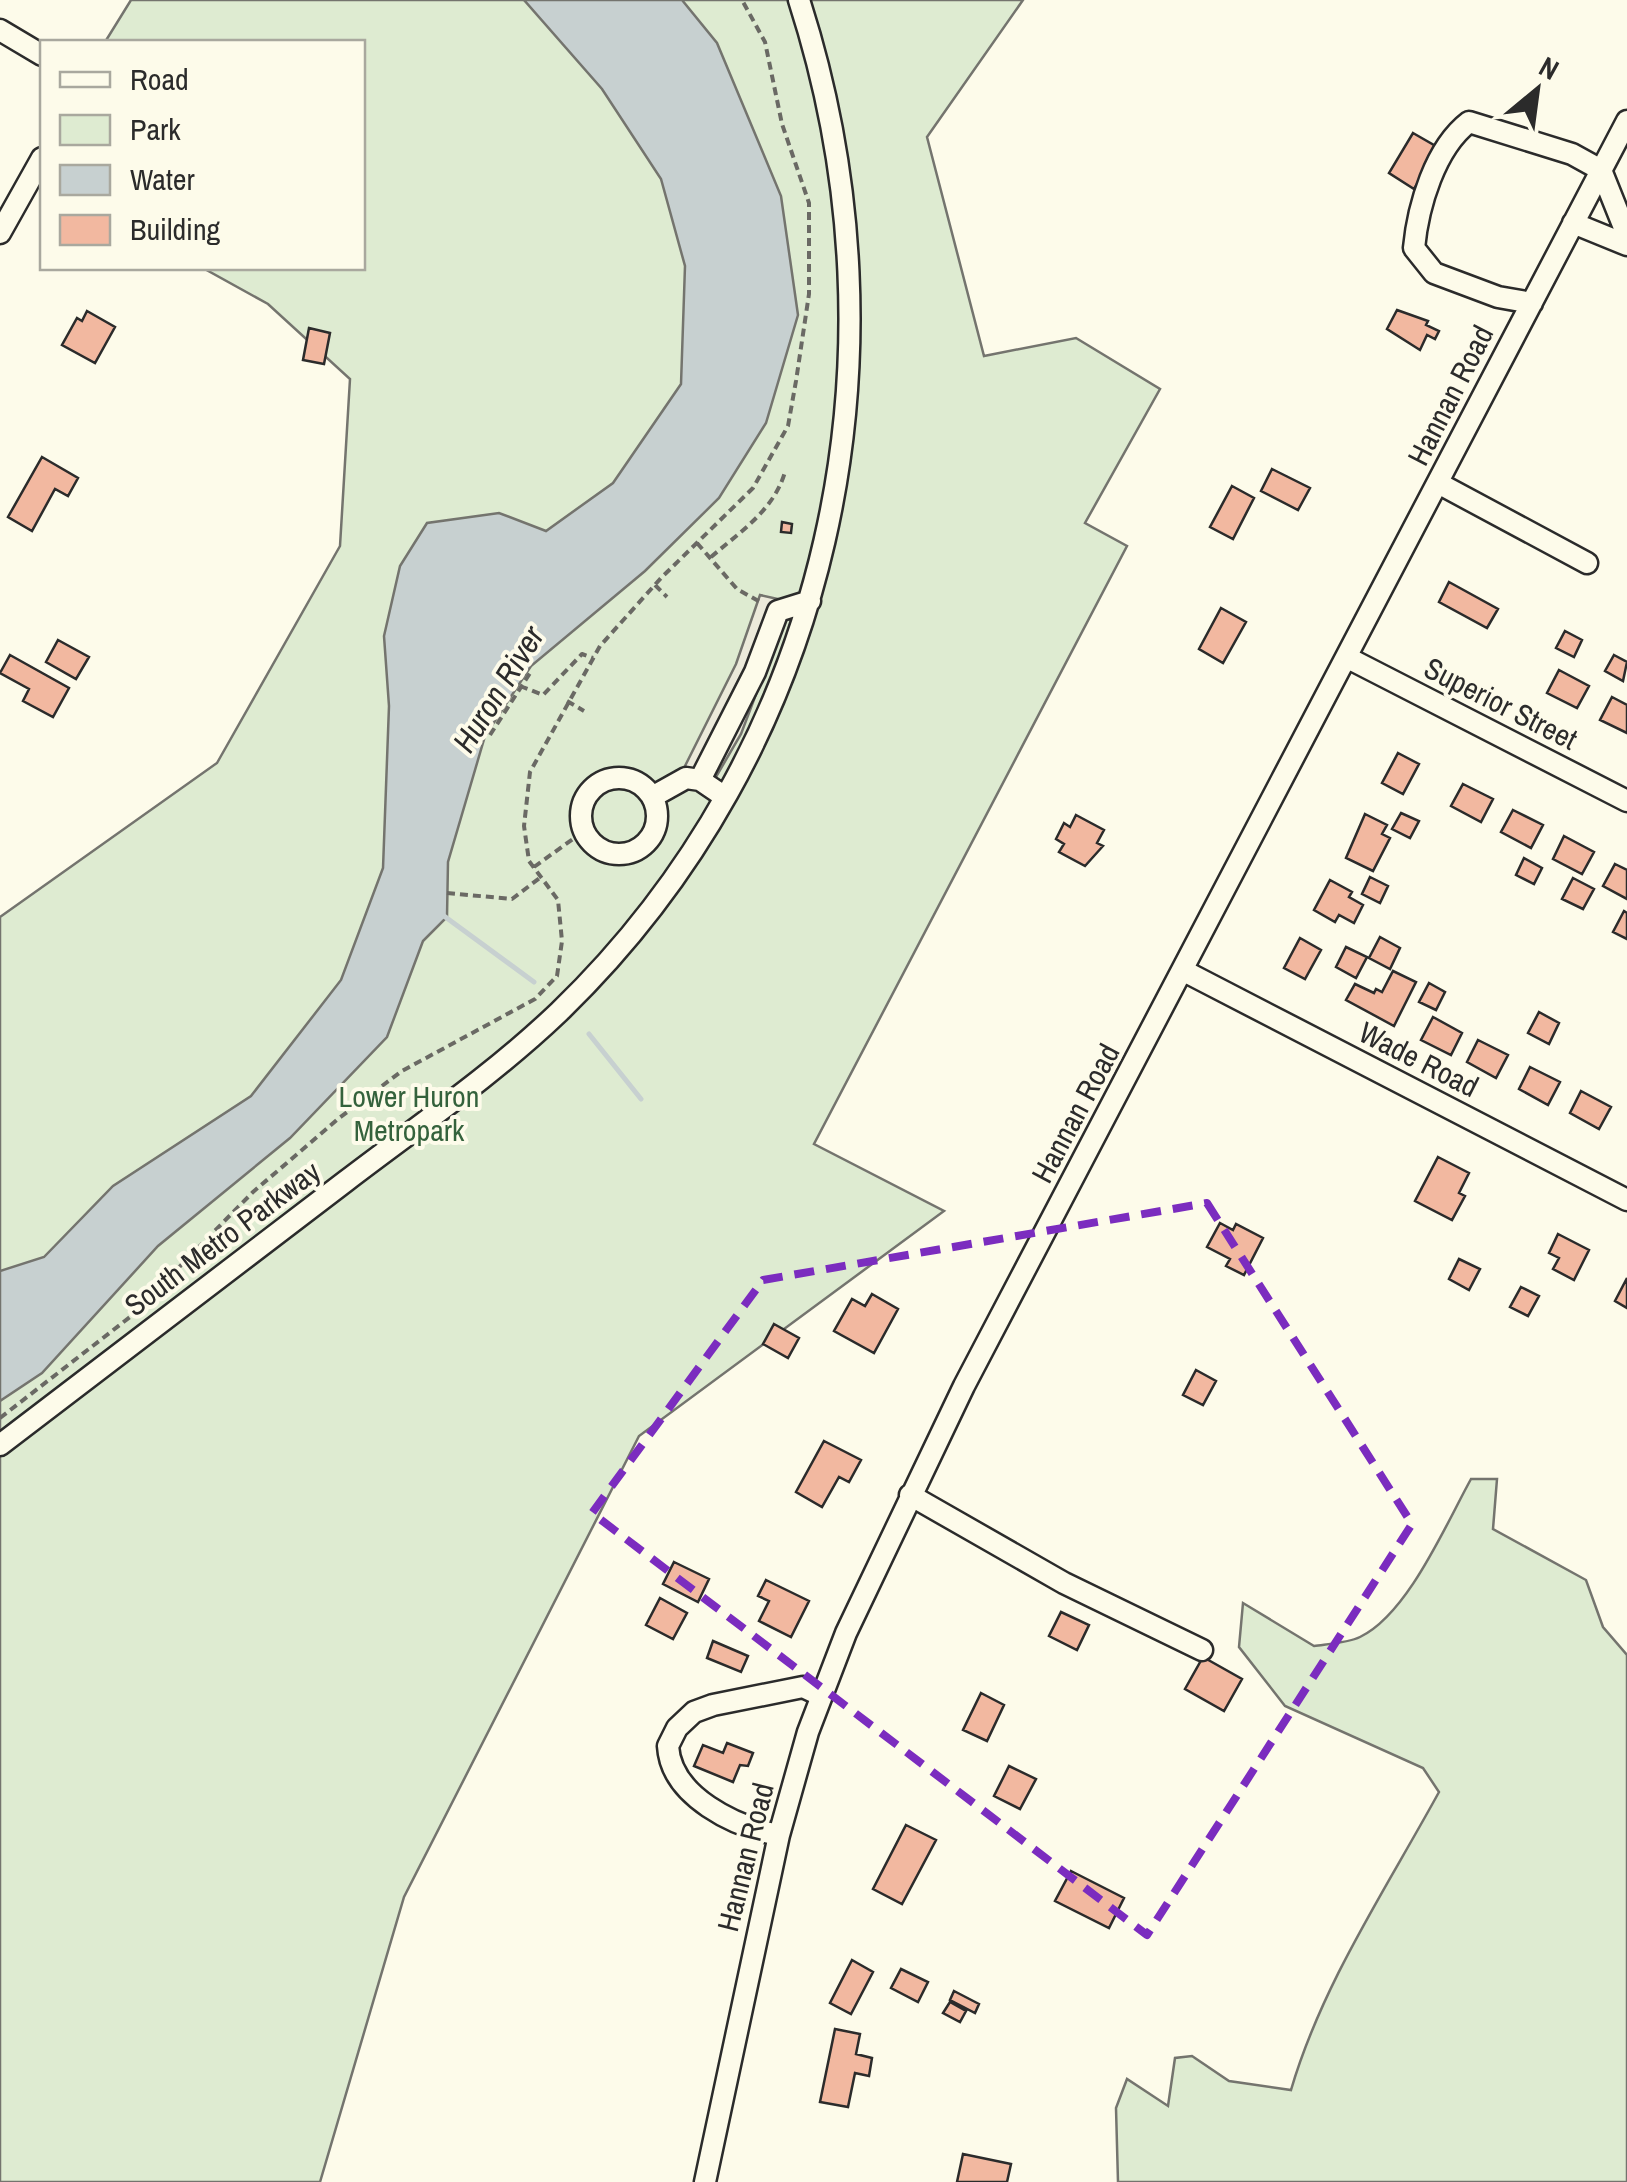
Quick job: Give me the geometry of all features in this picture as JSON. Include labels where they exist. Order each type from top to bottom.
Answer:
[{"type":"street","name":"South Metro Parkway","points":[[0,1445],[523,1045],[629,934],[684,863],[725,797],[772,703],[810,601],[832,516],[846,424],[851,272],[832,120],[799,0]]},
{"type":"street","points":[[0,30],[40,53]]},
{"type":"street","name":"Hannan Road","points":[[705,2182],[779,1836],[820,1695],[910,1495],[1627,121]]},
{"type":"street","points":[[1532,303],[1498,297],[1434,274],[1414,248],[1417,217],[1452,135],[1469,122],[1572,154],[1602,170],[1627,235]]},
{"type":"street","points":[[0,233],[40,162]]},
{"type":"street","points":[[1573,223],[1627,245]]},
{"type":"street","points":[[1438,484],[1587,563]]},
{"type":"street","points":[[700,780],[755,672],[778,612],[810,601]]},
{"type":"street","name":"Superior Street","points":[[1348,658],[1627,802]]},
{"type":"street","points":[[626,778],[652,796],[658,816],[655,829],[638,849],[614,854],[602,850],[584,831],[584,799],[601,782],[626,778]]},
{"type":"street","points":[[652,796],[686,778],[700,780],[725,797]]},
{"type":"street","name":"Wade Road","points":[[1184,971],[1627,1200]]},
{"type":"street","points":[[910,1495],[1064,1583],[1202,1650]]},
{"type":"street","points":[[779,1836],[749,1829],[696,1795],[675,1772],[668,1746],[677,1728],[694,1712],[713,1705],[803,1687],[820,1695]]},
{"type":"path","points":[[0,1418],[130,1317],[253,1192],[338,1119],[402,1072],[535,999],[557,976],[562,941],[558,900],[534,868],[524,826],[530,772],[593,658],[655,585],[754,488],[788,426],[809,294],[808,203],[782,124],[765,42],[742,0]]},
{"type":"path","points":[[711,557],[762,514],[780,488],[785,472]]},
{"type":"path","points":[[697,543],[737,589],[778,612]]},
{"type":"path","points":[[655,585],[667,597]]},
{"type":"path","points":[[520,686],[543,696],[572,661],[582,654],[593,658]]},
{"type":"path","points":[[490,735],[532,670]]},
{"type":"path","points":[[568,701],[584,711]]},
{"type":"path","points":[[534,868],[584,831]]},
{"type":"path","points":[[447,894],[512,898],[541,877]]},
{"type":"highlighted area","points":[[1207,1203],[1412,1524],[1147,1935],[592,1513],[763,1280]]},
{"type":"green space","name":"Lower Huron Metropark","points":[[131,0],[1023,0],[927,137],[984,356],[1076,338],[1160,389],[1085,523],[1127,546],[814,1144],[944,1211],[639,1436],[404,1897],[320,2182],[0,2182],[0,917],[217,763],[340,546],[350,379],[268,304],[207,270],[365,270],[365,40],[106,40]]},
{"type":"green space","points":[[1471,1479],[1497,1479],[1493,1529],[1586,1580],[1603,1627],[1627,1655],[1627,2182],[1118,2182],[1116,2108],[1127,2079],[1168,2106],[1175,2058],[1192,2056],[1229,2081],[1291,2090],[1337,1975],[1439,1792],[1423,1768],[1285,1706],[1239,1647],[1243,1603],[1314,1646],[1360,1637],[1378,1625],[1410,1589]]},
{"type":"shaded area","points":[[760,595],[791,602],[741,734],[706,794],[678,780],[736,664]]},
{"type":"water","name":"Huron River","points":[[524,0],[682,0],[717,43],[781,196],[798,315],[766,423],[719,498],[645,571],[531,666],[485,736],[448,862],[447,917],[423,941],[387,1037],[290,1138],[158,1246],[42,1373],[0,1401],[0,1271],[44,1257],[113,1186],[251,1096],[341,980],[383,868],[389,706],[384,636],[400,566],[427,523],[499,513],[546,531],[613,483],[681,384],[685,266],[661,179],[602,89]]},
{"type":"building","points":[[1413,133],[1439,148],[1414,189],[1389,173]]},
{"type":"building","points":[[1397,310],[1428,321],[1426,325],[1439,331],[1435,339],[1427,335],[1420,350],[1387,329]]},
{"type":"building","points":[[87,311],[115,327],[95,363],[62,345],[77,318],[82,321]]},
{"type":"building","points":[[309,328],[330,333],[324,364],[303,360]]},
{"type":"building","points":[[42,457],[78,478],[68,496],[55,489],[32,531],[8,517]]},
{"type":"building","points":[[1272,469],[1310,488],[1298,510],[1261,491]]},
{"type":"building","points":[[1232,486],[1254,498],[1233,539],[1210,527]]},
{"type":"building","points":[[782,522],[792,524],[791,533],[781,532]]},
{"type":"building","points":[[1449,582],[1498,609],[1487,628],[1439,602]]},
{"type":"building","points":[[1221,608],[1246,622],[1223,663],[1199,649]]},
{"type":"building","points":[[1565,631],[1582,640],[1574,657],[1556,648]]},
{"type":"building","points":[[58,640],[89,657],[76,679],[46,662]]},
{"type":"building","points":[[10,655],[69,688],[53,717],[23,701],[29,689],[0,673]]},
{"type":"building","points":[[1614,655],[1627,662],[1623,681],[1605,671]]},
{"type":"building","points":[[1559,670],[1589,686],[1577,708],[1547,693]]},
{"type":"building","points":[[1612,697],[1627,705],[1627,733],[1600,720]]},
{"type":"building","points":[[1398,753],[1419,764],[1403,794],[1382,783]]},
{"type":"building","points":[[1463,784],[1493,799],[1481,822],[1451,806]]},
{"type":"building","points":[[1513,810],[1543,825],[1531,848],[1501,832]]},
{"type":"building","points":[[1401,813],[1419,821],[1410,838],[1392,829]]},
{"type":"building","points":[[1365,814],[1387,825],[1382,834],[1390,838],[1373,871],[1346,858]]},
{"type":"building","points":[[1076,815],[1104,830],[1097,843],[1103,846],[1085,866],[1059,852],[1064,844],[1056,839],[1064,823],[1070,827]]},
{"type":"building","points":[[1564,836],[1594,852],[1582,874],[1553,859]]},
{"type":"building","points":[[1524,858],[1542,868],[1534,884],[1516,875]]},
{"type":"building","points":[[1615,864],[1627,870],[1627,899],[1603,886]]},
{"type":"building","points":[[1370,877],[1388,886],[1380,903],[1362,894]]},
{"type":"building","points":[[1573,878],[1594,889],[1583,909],[1562,899]]},
{"type":"building","points":[[1330,880],[1352,892],[1349,897],[1363,905],[1354,923],[1339,915],[1335,922],[1314,910]]},
{"type":"building","points":[[1624,911],[1627,913],[1627,939],[1613,932]]},
{"type":"building","points":[[1380,937],[1400,948],[1390,969],[1369,958]]},
{"type":"building","points":[[1300,938],[1321,950],[1305,979],[1284,968]]},
{"type":"building","points":[[1346,947],[1367,957],[1356,978],[1336,967]]},
{"type":"building","points":[[1393,971],[1416,982],[1394,1026],[1346,1000],[1355,984],[1374,993],[1376,989],[1382,992]]},
{"type":"building","points":[[1429,983],[1445,992],[1436,1010],[1419,1002]]},
{"type":"building","points":[[1539,1012],[1559,1023],[1549,1044],[1528,1033]]},
{"type":"building","points":[[1433,1017],[1462,1033],[1451,1055],[1421,1040]]},
{"type":"building","points":[[1478,1040],[1508,1055],[1496,1078],[1467,1062]]},
{"type":"building","points":[[1530,1067],[1560,1082],[1548,1105],[1519,1089]]},
{"type":"building","points":[[1581,1091],[1611,1107],[1599,1129],[1570,1113]]},
{"type":"building","points":[[1438,1157],[1469,1173],[1459,1193],[1465,1196],[1452,1220],[1415,1201]]},
{"type":"building","points":[[1220,1223],[1233,1230],[1236,1224],[1263,1238],[1244,1275],[1226,1266],[1230,1259],[1207,1247]]},
{"type":"building","points":[[1558,1234],[1589,1250],[1574,1280],[1553,1269],[1559,1258],[1549,1253]]},
{"type":"building","points":[[1459,1259],[1480,1269],[1469,1290],[1449,1279]]},
{"type":"building","points":[[1627,1278],[1627,1308],[1615,1301]]},
{"type":"building","points":[[1521,1287],[1539,1296],[1528,1316],[1510,1307]]},
{"type":"building","points":[[872,1294],[898,1309],[874,1353],[834,1331],[852,1299],[865,1306]]},
{"type":"building","points":[[774,1324],[799,1338],[788,1358],[763,1344]]},
{"type":"building","points":[[1196,1370],[1216,1381],[1203,1405],[1183,1395]]},
{"type":"building","points":[[824,1441],[861,1460],[849,1482],[839,1477],[822,1507],[796,1492]]},
{"type":"building","points":[[674,1562],[709,1579],[698,1602],[663,1584]]},
{"type":"building","points":[[766,1580],[809,1601],[791,1637],[759,1621],[769,1601],[758,1596]]},
{"type":"building","points":[[660,1598],[687,1613],[673,1639],[646,1625]]},
{"type":"building","points":[[1061,1612],[1089,1625],[1077,1650],[1049,1636]]},
{"type":"building","points":[[713,1641],[748,1656],[741,1672],[707,1658]]},
{"type":"building","points":[[1203,1657],[1242,1679],[1224,1711],[1185,1689]]},
{"type":"building","points":[[981,1693],[1004,1705],[987,1741],[963,1730]]},
{"type":"building","points":[[727,1743],[753,1753],[748,1766],[740,1765],[733,1782],[694,1766],[703,1745],[723,1753]]},
{"type":"building","points":[[1009,1766],[1036,1779],[1020,1809],[994,1796]]},
{"type":"building","points":[[906,1825],[936,1840],[902,1904],[873,1889]]},
{"type":"building","points":[[1071,1871],[1124,1898],[1109,1928],[1055,1901]]},
{"type":"building","points":[[852,1960],[873,1972],[851,2014],[830,2003]]},
{"type":"building","points":[[901,1969],[928,1982],[918,2002],[891,1988]]},
{"type":"building","points":[[954,1991],[979,2004],[975,2013],[950,2000]]},
{"type":"building","points":[[950,2002],[966,2011],[960,2022],[943,2013]]},
{"type":"building","points":[[835,2029],[860,2034],[856,2054],[872,2058],[869,2076],[855,2073],[848,2107],[820,2102]]},
{"type":"building","points":[[963,2154],[1011,2164],[1007,2182],[957,2182]]},
{"type":"waterway","points":[[444,916],[534,982]]},
{"type":"waterway","points":[[589,1034],[641,1099]]}]
